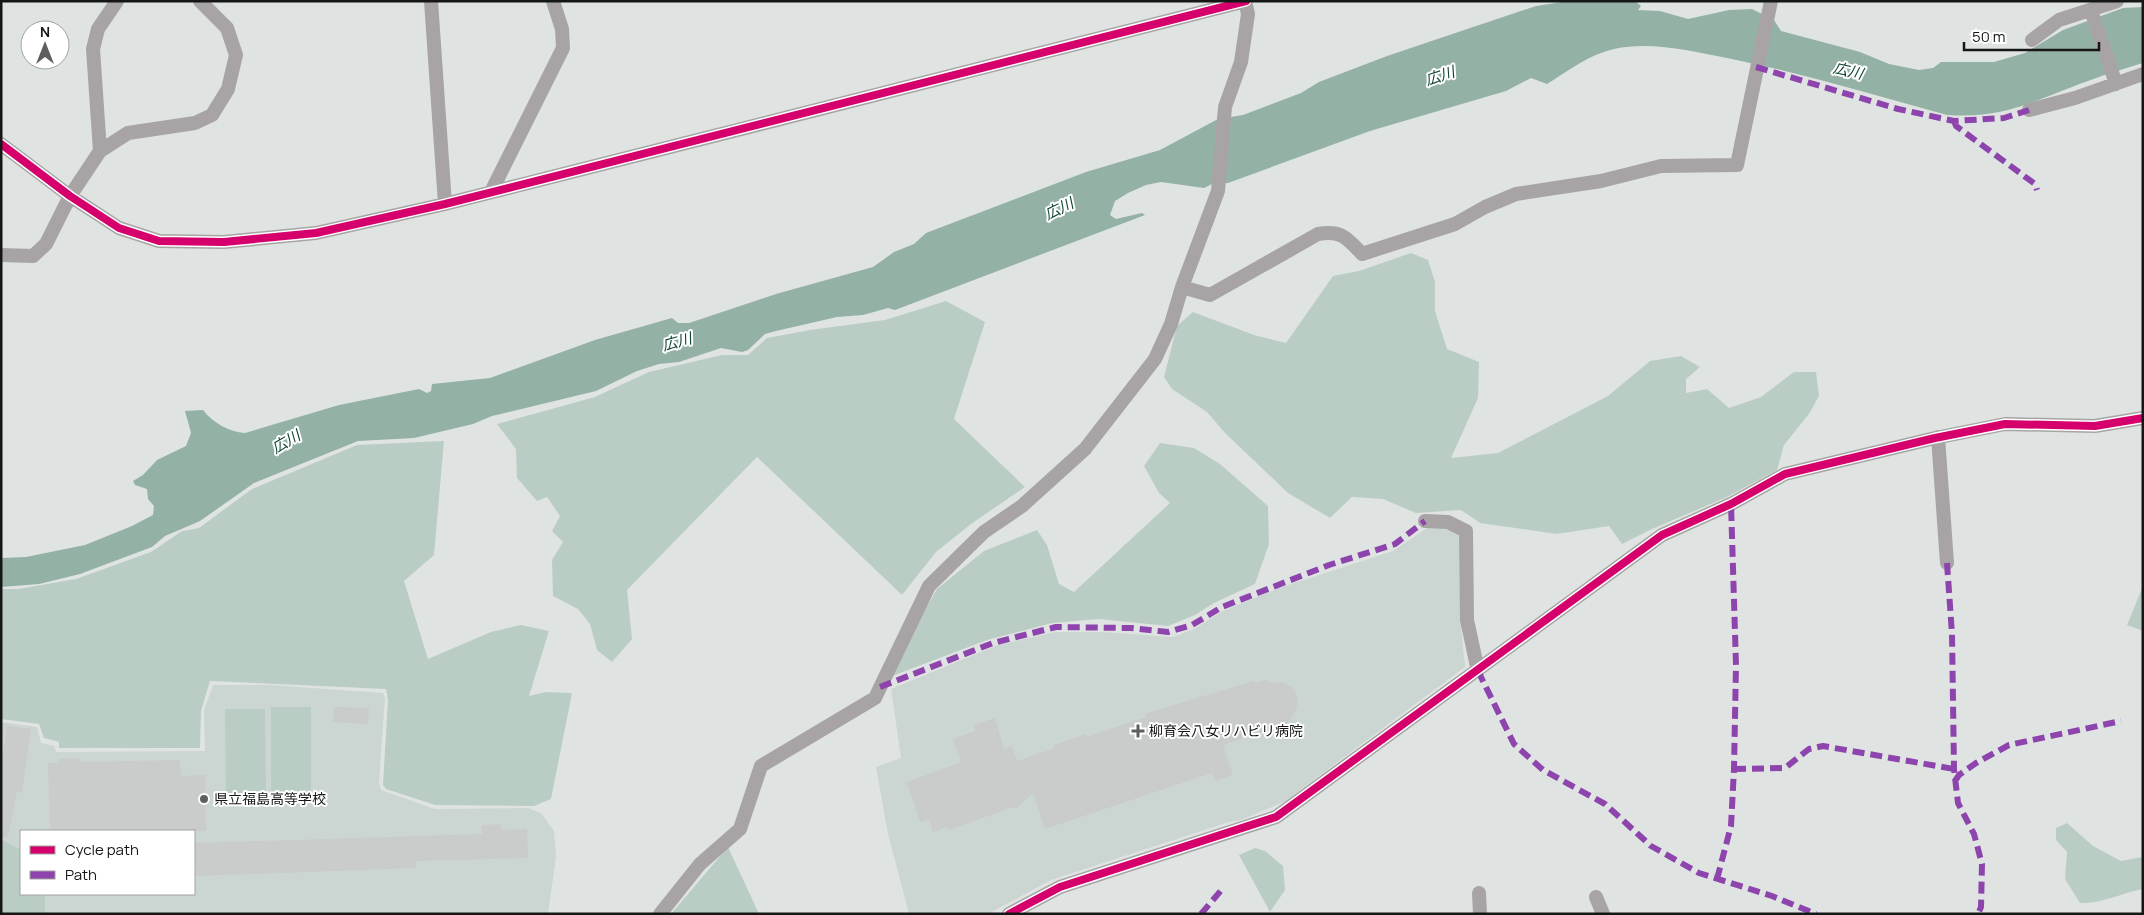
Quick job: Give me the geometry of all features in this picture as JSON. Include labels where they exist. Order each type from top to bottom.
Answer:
[{"type":"street","points":[[100,151],[93,49],[98,29],[117,1]]},
{"type":"street","points":[[1,255],[33,256],[46,244],[70,196],[100,151],[128,134],[195,123],[212,115],[228,89],[236,55],[227,28],[200,1]]},
{"type":"street","points":[[431,1],[445,204]]},
{"type":"street","points":[[492,190],[563,48],[562,28],[552,1]]},
{"type":"street","points":[[1,144],[70,196],[119,228],[159,241],[224,242],[316,233],[445,204],[492,190],[1245,1],[1248,14],[1241,62],[1225,107],[1218,191],[1182,287],[1172,324],[1155,359],[1085,449],[1022,506],[984,532],[929,586],[875,698],[761,766],[740,829],[700,864],[660,914]]},
{"type":"street","points":[[1182,287],[1210,295],[1266,266],[1318,234],[1332,232],[1345,237],[1362,254],[1455,224],[1485,207],[1516,194],[1601,181],[1661,166],[1737,165],[1770,1]]},
{"type":"street","points":[[2032,40],[2059,20],[2117,1]]},
{"type":"street","points":[[2091,10],[2116,84]]},
{"type":"street","points":[[2029,110],[2075,98],[2143,74]]},
{"type":"street","points":[[1010,914],[1060,887],[1276,817],[1662,535],[1731,504],[1785,474],[1938,437],[2005,424],[2095,426],[2143,418]]},
{"type":"street","points":[[1938,437],[1947,563]]},
{"type":"street","points":[[1425,521],[1448,522],[1466,531],[1468,620],[1478,670]]},
{"type":"street","points":[[1479,893],[1480,914]]},
{"type":"street","points":[[1596,896],[1603,914]]},
{"type":"shaded area","points":[[1411,253],[1428,260],[1435,282],[1435,311],[1447,349],[1479,362],[1478,398],[1451,458],[1498,453],[1608,396],[1650,361],[1681,356],[1700,367],[1686,379],[1686,393],[1707,389],[1729,408],[1761,397],[1794,372],[1816,372],[1819,396],[1809,414],[1784,445],[1777,470],[1727,497],[1622,544],[1609,526],[1557,534],[1480,523],[1461,510],[1416,513],[1383,499],[1352,497],[1330,518],[1288,493],[1225,433],[1207,412],[1172,389],[1164,377],[1177,326],[1193,312],[1254,335],[1286,343],[1333,276],[1359,271]]},
{"type":"shaded area","points":[[946,301],[985,322],[954,419],[1025,487],[971,524],[936,552],[902,595],[757,457],[627,590],[632,639],[612,662],[597,650],[590,624],[578,609],[553,596],[552,560],[563,542],[552,531],[560,516],[547,497],[537,501],[517,478],[516,449],[497,424],[595,397],[649,372],[722,355],[748,355],[767,338],[885,320]]},
{"type":"shaded area","points":[[444,441],[434,555],[404,581],[428,659],[491,632],[521,625],[549,631],[529,696],[546,692],[572,693],[551,799],[534,806],[435,805],[386,789],[383,785],[388,700],[386,689],[210,681],[201,711],[200,748],[59,748],[59,742],[44,738],[39,724],[1,719],[1,589],[18,589],[76,579],[151,552],[182,531],[199,528],[252,489],[357,445]]},
{"type":"shaded area","points":[[1160,443],[1194,448],[1220,464],[1268,506],[1269,544],[1255,584],[1214,603],[1195,615],[1168,626],[1099,619],[1052,623],[987,640],[892,676],[909,637],[937,589],[984,551],[1037,530],[1047,545],[1059,584],[1074,592],[1170,503],[1159,493],[1144,466]]},
{"type":"shaded area","name":"柳育会八女リハビリ病院","points":[[1430,526],[1456,530],[1462,538],[1460,616],[1465,667],[1284,802],[1241,820],[1229,822],[1051,880],[988,914],[909,914],[888,834],[876,767],[901,758],[891,689],[998,645],[1055,632],[1101,632],[1173,637],[1194,629],[1223,611],[1282,587],[1393,551]]},
{"type":"shaded area","points":[[2143,586],[2143,631],[2127,625]]},
{"type":"shaded area","name":"県立福島高等学校","points":[[213,685],[271,685],[383,693],[385,698],[379,783],[381,790],[435,809],[528,808],[541,813],[554,831],[556,857],[548,914],[1,914],[1,722],[37,727],[41,743],[54,746],[56,752],[205,751],[204,710]]},
{"type":"shaded area","points":[[271,707],[311,707],[311,793],[271,793]]},
{"type":"shaded area","points":[[225,709],[265,709],[266,794],[226,794]]},
{"type":"shaded area","points":[[2067,823],[2093,846],[2121,861],[2143,857],[2143,889],[2096,902],[2080,903],[2065,879],[2067,852],[2056,840],[2056,828]]},
{"type":"shaded area","points":[[1,839],[20,849],[20,895],[45,895],[45,914],[1,914]]},
{"type":"shaded area","points":[[728,847],[759,914],[671,914]]},
{"type":"shaded area","points":[[1255,848],[1265,851],[1283,866],[1285,890],[1270,912],[1239,855]]},
{"type":"water","name":"広川","points":[[1562,2],[1636,2],[1641,6],[1638,10],[1660,11],[1688,19],[1729,10],[1752,9],[1774,20],[1781,31],[1860,52],[1889,64],[1919,70],[1933,68],[1941,62],[1994,62],[2025,53],[2063,30],[2123,8],[2143,7],[2143,63],[2102,76],[2020,107],[1986,114],[1947,115],[1810,77],[1713,55],[1657,46],[1628,47],[1605,51],[1547,84],[1531,78],[1506,91],[1370,131],[1228,183],[1212,184],[1204,188],[1161,182],[1146,185],[1115,201],[1110,215],[1116,219],[1142,213],[1145,215],[895,310],[888,308],[863,315],[837,317],[776,331],[765,334],[748,350],[742,352],[721,348],[679,362],[659,364],[637,371],[596,391],[492,416],[473,424],[414,438],[358,441],[254,483],[200,521],[165,536],[152,547],[80,574],[39,584],[1,587],[1,558],[26,557],[85,545],[132,526],[153,515],[154,506],[148,499],[147,489],[135,485],[133,481],[143,475],[157,460],[186,446],[191,433],[185,411],[203,410],[221,426],[245,433],[339,405],[419,389],[427,393],[431,391],[432,384],[490,378],[595,340],[672,318],[678,323],[689,323],[776,294],[873,267],[894,252],[914,244],[926,233],[1086,172],[1160,150],[1218,119],[1243,115],[1301,93],[1319,82],[1387,56],[1536,6]]},
{"type":"building","points":[[1267,679],[1270,683],[1282,682],[1291,687],[1296,693],[1298,703],[1296,711],[1287,724],[1223,745],[1233,775],[1215,781],[1212,773],[1045,829],[1033,793],[1017,808],[1011,808],[948,830],[947,827],[933,832],[929,819],[920,822],[907,782],[961,762],[953,739],[975,731],[974,725],[995,718],[1004,749],[1012,746],[1017,761],[1055,748],[1054,745],[1086,734],[1087,737],[1146,717],[1145,714],[1253,681],[1255,683]]},
{"type":"building","points":[[334,707],[369,708],[368,724],[333,722]]},
{"type":"building","points":[[7,726],[31,729],[22,792],[17,792],[8,837],[1,837],[1,768]]},
{"type":"building","points":[[79,758],[79,762],[180,760],[181,776],[205,775],[206,831],[50,830],[48,763],[59,763],[59,759]]},
{"type":"building","points":[[501,824],[501,830],[527,829],[528,858],[416,861],[416,868],[196,876],[195,843],[482,834],[482,825]]},
{"type":"marked path","points":[[1756,67],[1898,109],[1954,121],[2004,118],[2029,110]]},
{"type":"marked path","points":[[1954,121],[1956,126],[2035,184],[2037,190]]},
{"type":"marked path","points":[[1717,879],[1731,826],[1734,769],[1736,665],[1731,504]]},
{"type":"marked path","points":[[880,687],[993,643],[1056,627],[1131,628],[1168,632],[1192,625],[1222,607],[1329,565],[1395,544],[1425,521]]},
{"type":"marked path","points":[[1947,563],[1952,634],[1954,769],[1958,803],[1974,834],[1982,864],[1981,907],[1978,914]]},
{"type":"marked path","points":[[1478,671],[1514,744],[1543,770],[1605,804],[1651,846],[1699,873],[1772,896],[1816,914]]},
{"type":"marked path","points":[[1955,781],[1959,775],[1976,763],[2009,745],[2121,721]]},
{"type":"marked path","points":[[1734,769],[1785,768],[1809,749],[1823,746],[1954,769]]},
{"type":"marked path","points":[[1201,914],[1224,887]]},
{"type":"cycle path","points":[[1,144],[70,196],[119,228],[159,241],[224,242],[316,233],[445,204],[1246,1]]},
{"type":"cycle path","points":[[1009,914],[1060,887],[1276,817],[1662,535],[1731,504],[1785,474],[1935,438],[2005,424],[2095,426],[2143,418]]},
{"type":"place","name":"柳育会八女リハビリ病院","points":[[1138,731]]},
{"type":"place","name":"県立福島高等学校","points":[[204,799]]}]
